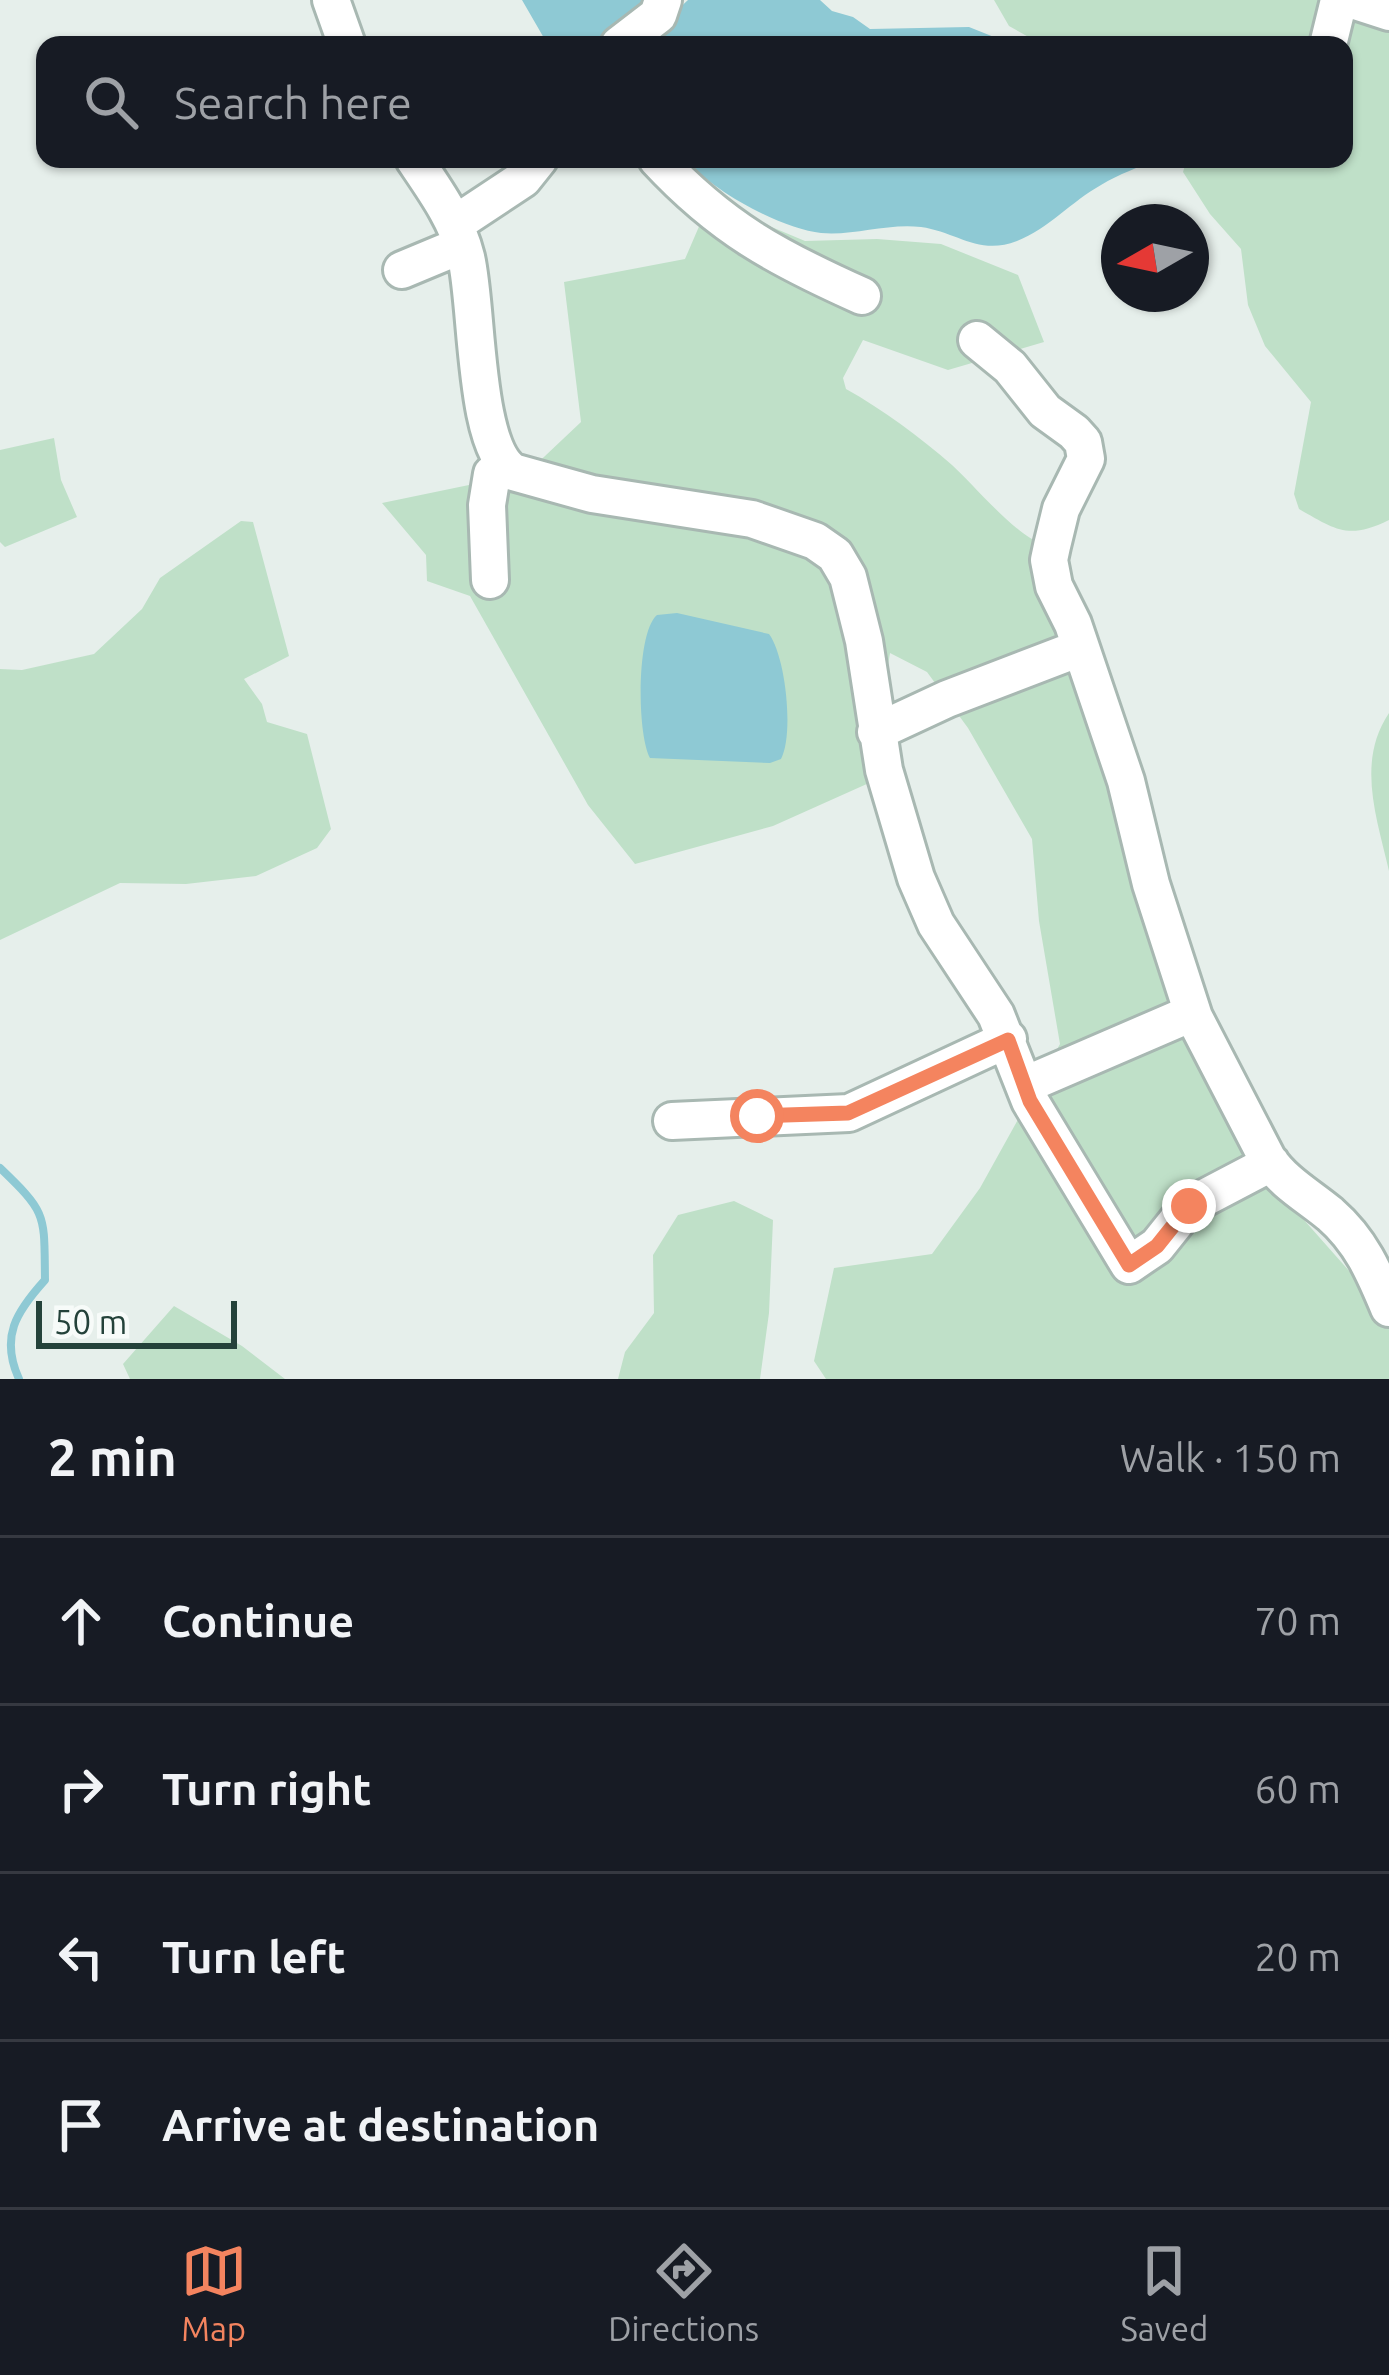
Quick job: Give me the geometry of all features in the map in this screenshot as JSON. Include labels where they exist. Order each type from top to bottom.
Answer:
[{"type":"street","points":[[332,0],[343,36]]},
{"type":"street","points":[[631,36],[658,15],[663,0]]},
{"type":"street","points":[[1330,36],[1339,0]]},
{"type":"street","points":[[1352,0],[1389,12]]},
{"type":"street","points":[[419,168],[458,234],[472,286],[486,414],[504,466]]},
{"type":"street","points":[[402,270],[458,234],[532,168]]},
{"type":"street","points":[[666,168],[716,216],[755,245],[862,296]]},
{"type":"street","points":[[977,340],[1010,368],[1046,411],[1084,442],[1086,459],[1061,509],[1049,560],[1054,586],[1126,781],[1151,884],[1192,1013],[1271,1163],[1281,1178],[1354,1237],[1370,1260],[1389,1309]]},
{"type":"street","points":[[490,580],[487,505],[492,474],[504,466]]},
{"type":"street","points":[[504,466],[592,494],[752,519],[825,546],[848,577],[864,640],[876,732],[893,810],[916,878],[936,923],[1008,1040],[1024,1085],[1071,1174],[1129,1265],[1157,1246],[1189,1206],[1271,1163]]},
{"type":"street","points":[[876,732],[1080,648]]},
{"type":"street","points":[[1024,1085],[1192,1013]]},
{"type":"street","points":[[672,1121],[848,1113],[1008,1040]]},
{"type":"green space","points":[[994,0],[1389,0],[1389,520],[1363,530],[1342,530],[1299,509],[1294,494],[1311,402],[1265,346],[1248,305],[1241,249],[1210,214],[1209,204],[1204,204],[1183,172],[1184,168],[1353,168],[1353,36],[1027,36],[1009,26]]},
{"type":"green space","points":[[710,201],[805,241],[941,244],[1018,275],[1044,342],[948,370],[863,340],[843,378],[846,389],[927,444],[1009,521],[1043,544],[1172,1016],[1222,1105],[1281,1194],[1389,1316],[1389,1379],[826,1379],[814,1361],[834,1268],[932,1254],[980,1188],[1060,1044],[1039,921],[1032,839],[968,728],[927,672],[890,653],[869,783],[773,826],[635,864],[588,805],[470,596],[427,581],[426,555],[382,503],[527,473],[581,422],[564,282],[685,259]]},
{"type":"green space","points":[[54,438],[61,480],[77,517],[5,547],[0,542],[0,450]]},
{"type":"green space","points":[[241,521],[253,522],[289,656],[244,679],[262,704],[267,722],[307,734],[331,829],[317,848],[256,876],[186,884],[120,883],[0,940],[0,669],[22,670],[94,654],[142,609],[160,578]]},
{"type":"green space","points":[[1389,713],[1389,871],[1371,771],[1373,751]]},
{"type":"green space","points":[[734,1201],[773,1220],[760,1379],[618,1379],[625,1352],[654,1313],[653,1255],[678,1215]]},
{"type":"green space","points":[[174,1306],[242,1346],[285,1379],[130,1379],[123,1364]]},
{"type":"water","points":[[522,0],[653,0],[612,36],[543,36]]},
{"type":"water","points":[[688,0],[820,0],[870,29],[969,27],[992,36],[650,36]]},
{"type":"water","points":[[694,168],[1137,168],[1101,185],[1028,236],[991,246],[921,227],[833,233],[805,230],[767,216]]},
{"type":"water","points":[[677,613],[769,634],[780,660],[786,696],[787,733],[781,759],[770,763],[650,758],[641,707],[645,642],[657,615]]},
{"type":"waterway","points":[[0,1168],[35,1206],[43,1228],[45,1280],[19,1314],[11,1338],[19,1379]]},
{"type":"route","points":[[757,1116],[848,1113],[1008,1040],[1030,1101],[1129,1265],[1157,1246],[1189,1206]]}]
